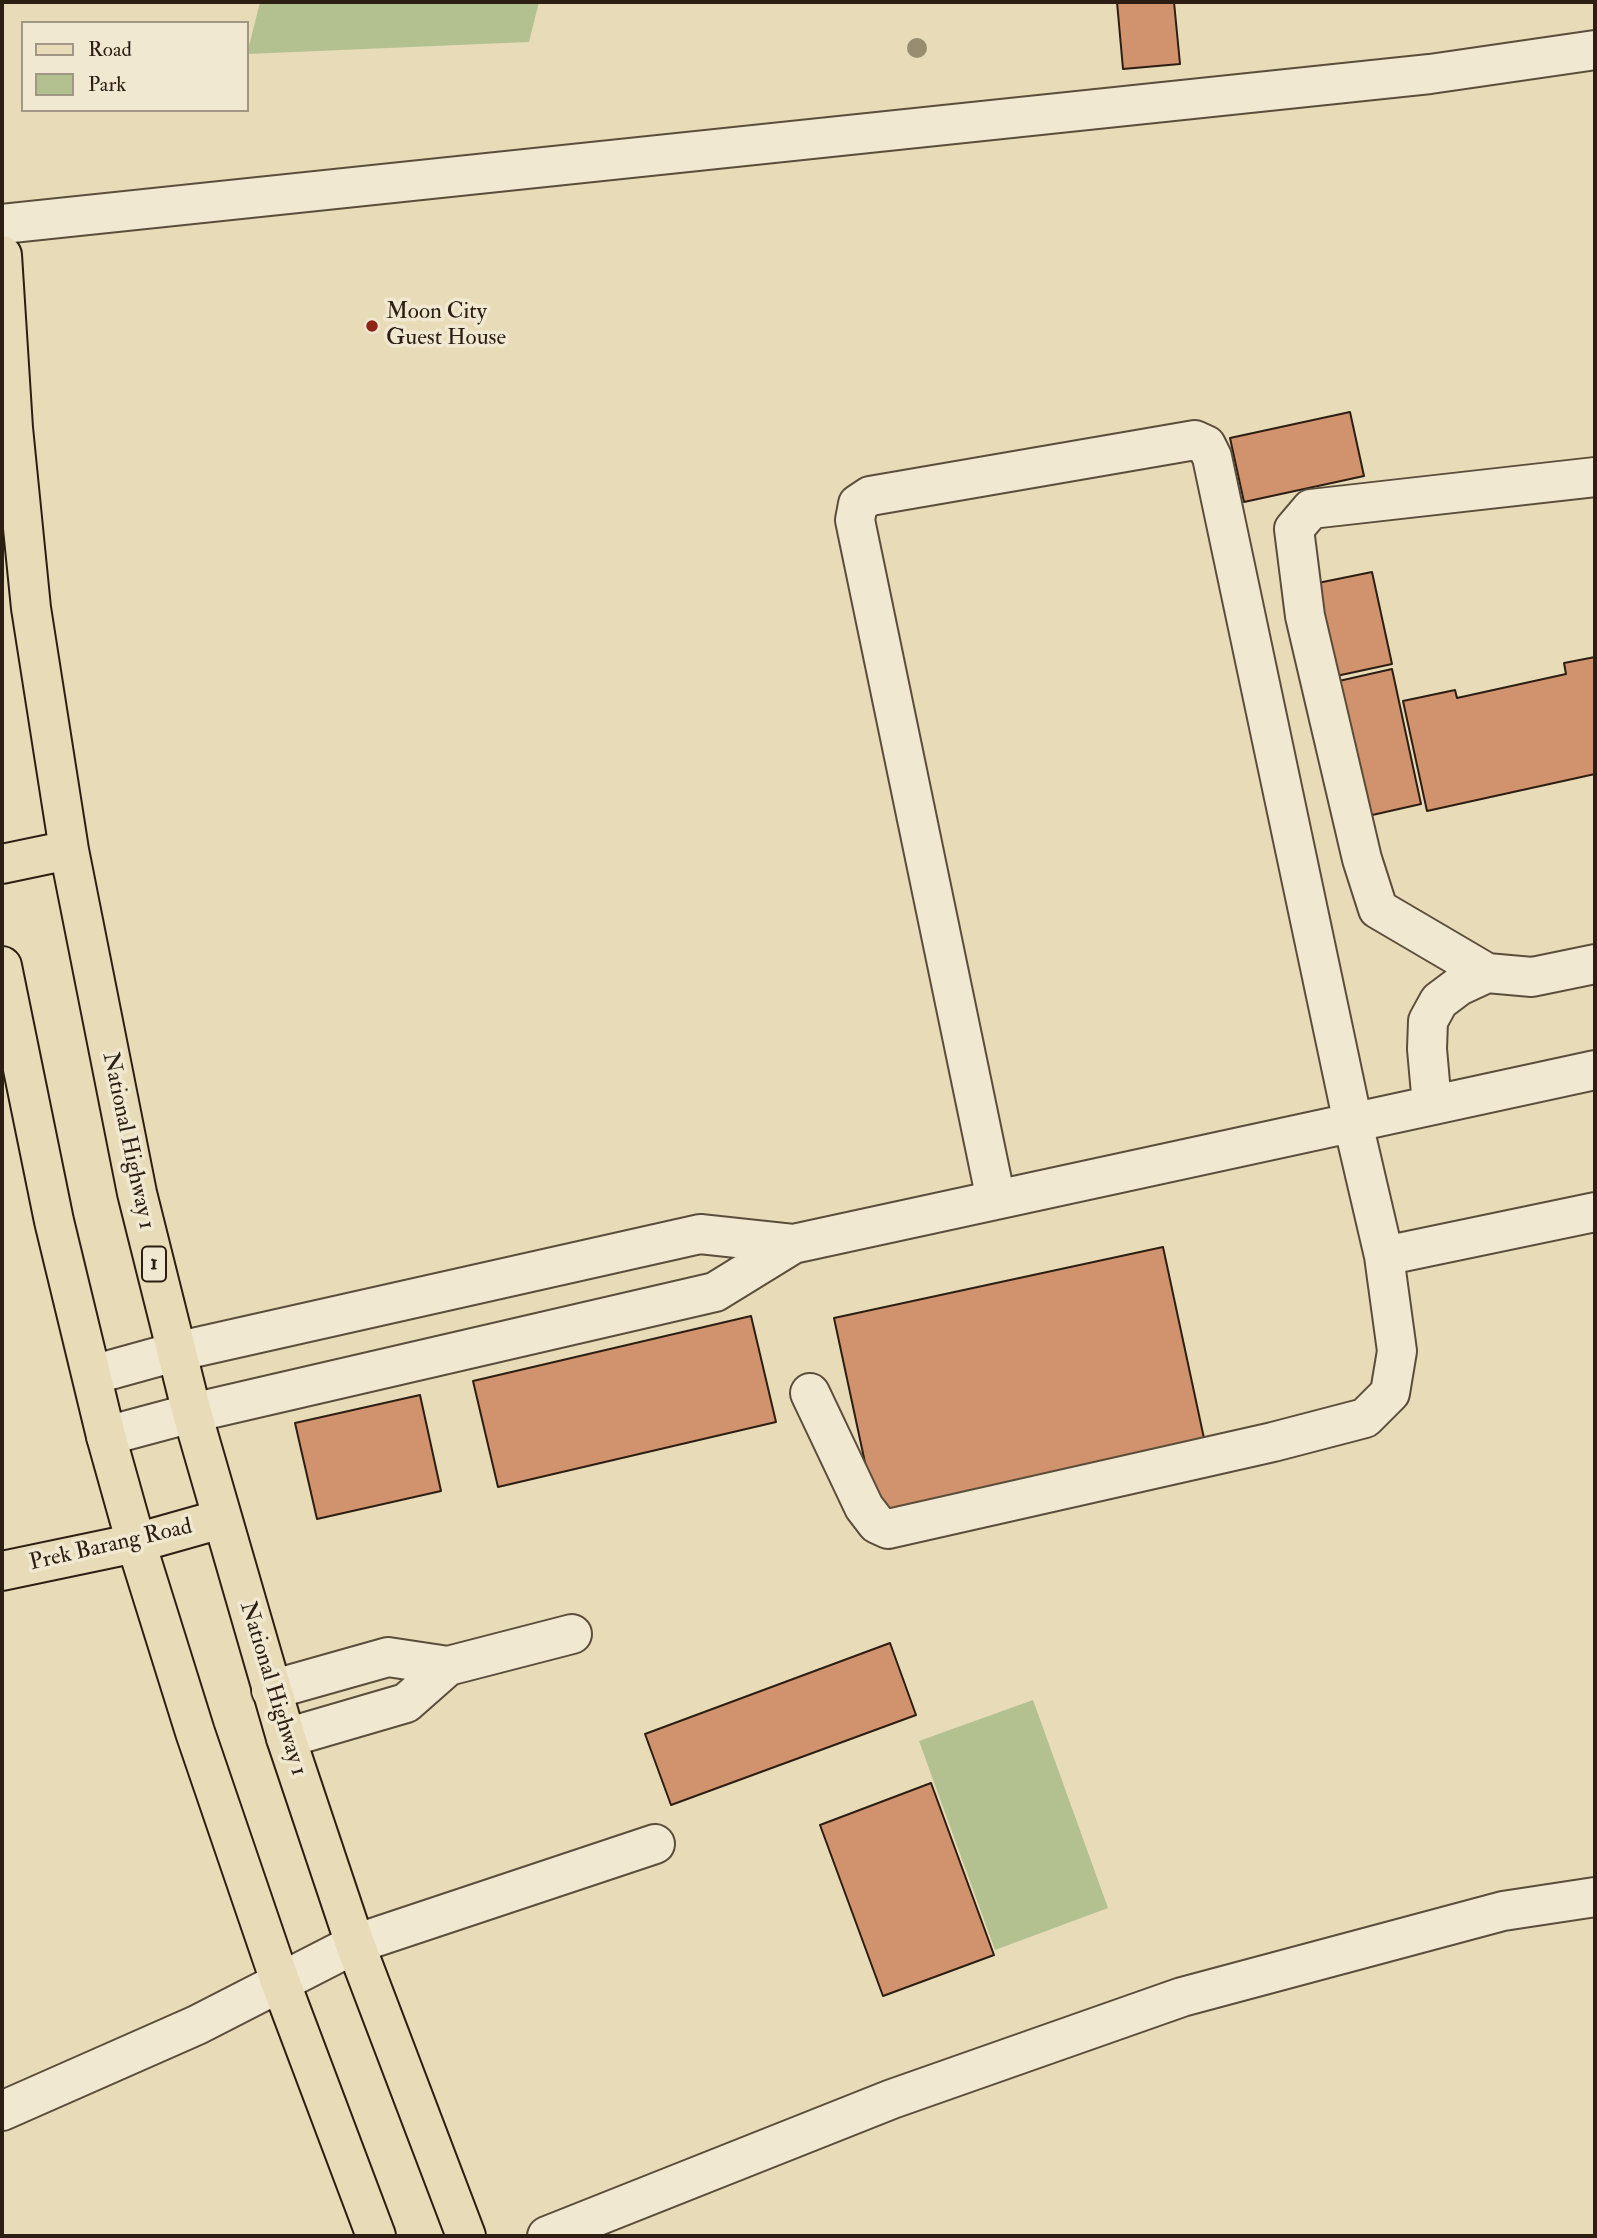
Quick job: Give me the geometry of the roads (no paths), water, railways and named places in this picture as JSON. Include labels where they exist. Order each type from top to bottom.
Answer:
[{"type":"main road","name":"National Highway 1","points":[[2,255],[13,428],[31,608],[69,850],[137,1193],[175,1352],[286,1738],[355,1944],[466,2236]]},
{"type":"main road","points":[[2,864],[69,850]]},
{"type":"main road","points":[[2,966],[54,1221],[106,1436],[136,1543],[195,1732],[280,1981],[376,2236]]},
{"type":"main road","name":"Prek Barang Road","points":[[2,1571],[136,1543],[221,1519]]},
{"type":"street","points":[[2,224],[1417,76],[1595,50]]},
{"type":"street","points":[[810,1393],[864,1507],[877,1524],[888,1529],[1273,1442],[1365,1418],[1390,1393],[1397,1351],[1384,1256],[1353,1123],[1214,470],[1206,445],[1195,440],[870,496],[858,504],[855,520],[996,1200]]},
{"type":"street","points":[[1595,477],[1410,495],[1311,509],[1294,529],[1305,616],[1362,859],[1378,909],[1487,973],[1532,977],[1595,964]]},
{"type":"street","points":[[1432,1105],[1427,1049],[1428,1021],[1439,1001],[1459,986],[1487,973]]},
{"type":"street","points":[[92,1376],[175,1352],[700,1234],[793,1244],[1595,1070]]},
{"type":"street","points":[[1384,1256],[1595,1212]]},
{"type":"street","points":[[106,1436],[192,1413],[715,1292],[793,1244]]},
{"type":"street","points":[[271,1689],[388,1657],[448,1666],[572,1634]]},
{"type":"street","points":[[286,1738],[406,1703],[448,1666]]},
{"type":"street","points":[[2,2111],[197,2025],[355,1944],[655,1844]]},
{"type":"street","points":[[547,2236],[892,2099],[1182,1997],[1503,1911],[1595,1897]]},
{"type":"place","name":"Moon City Guest House","points":[[372,326]]}]
